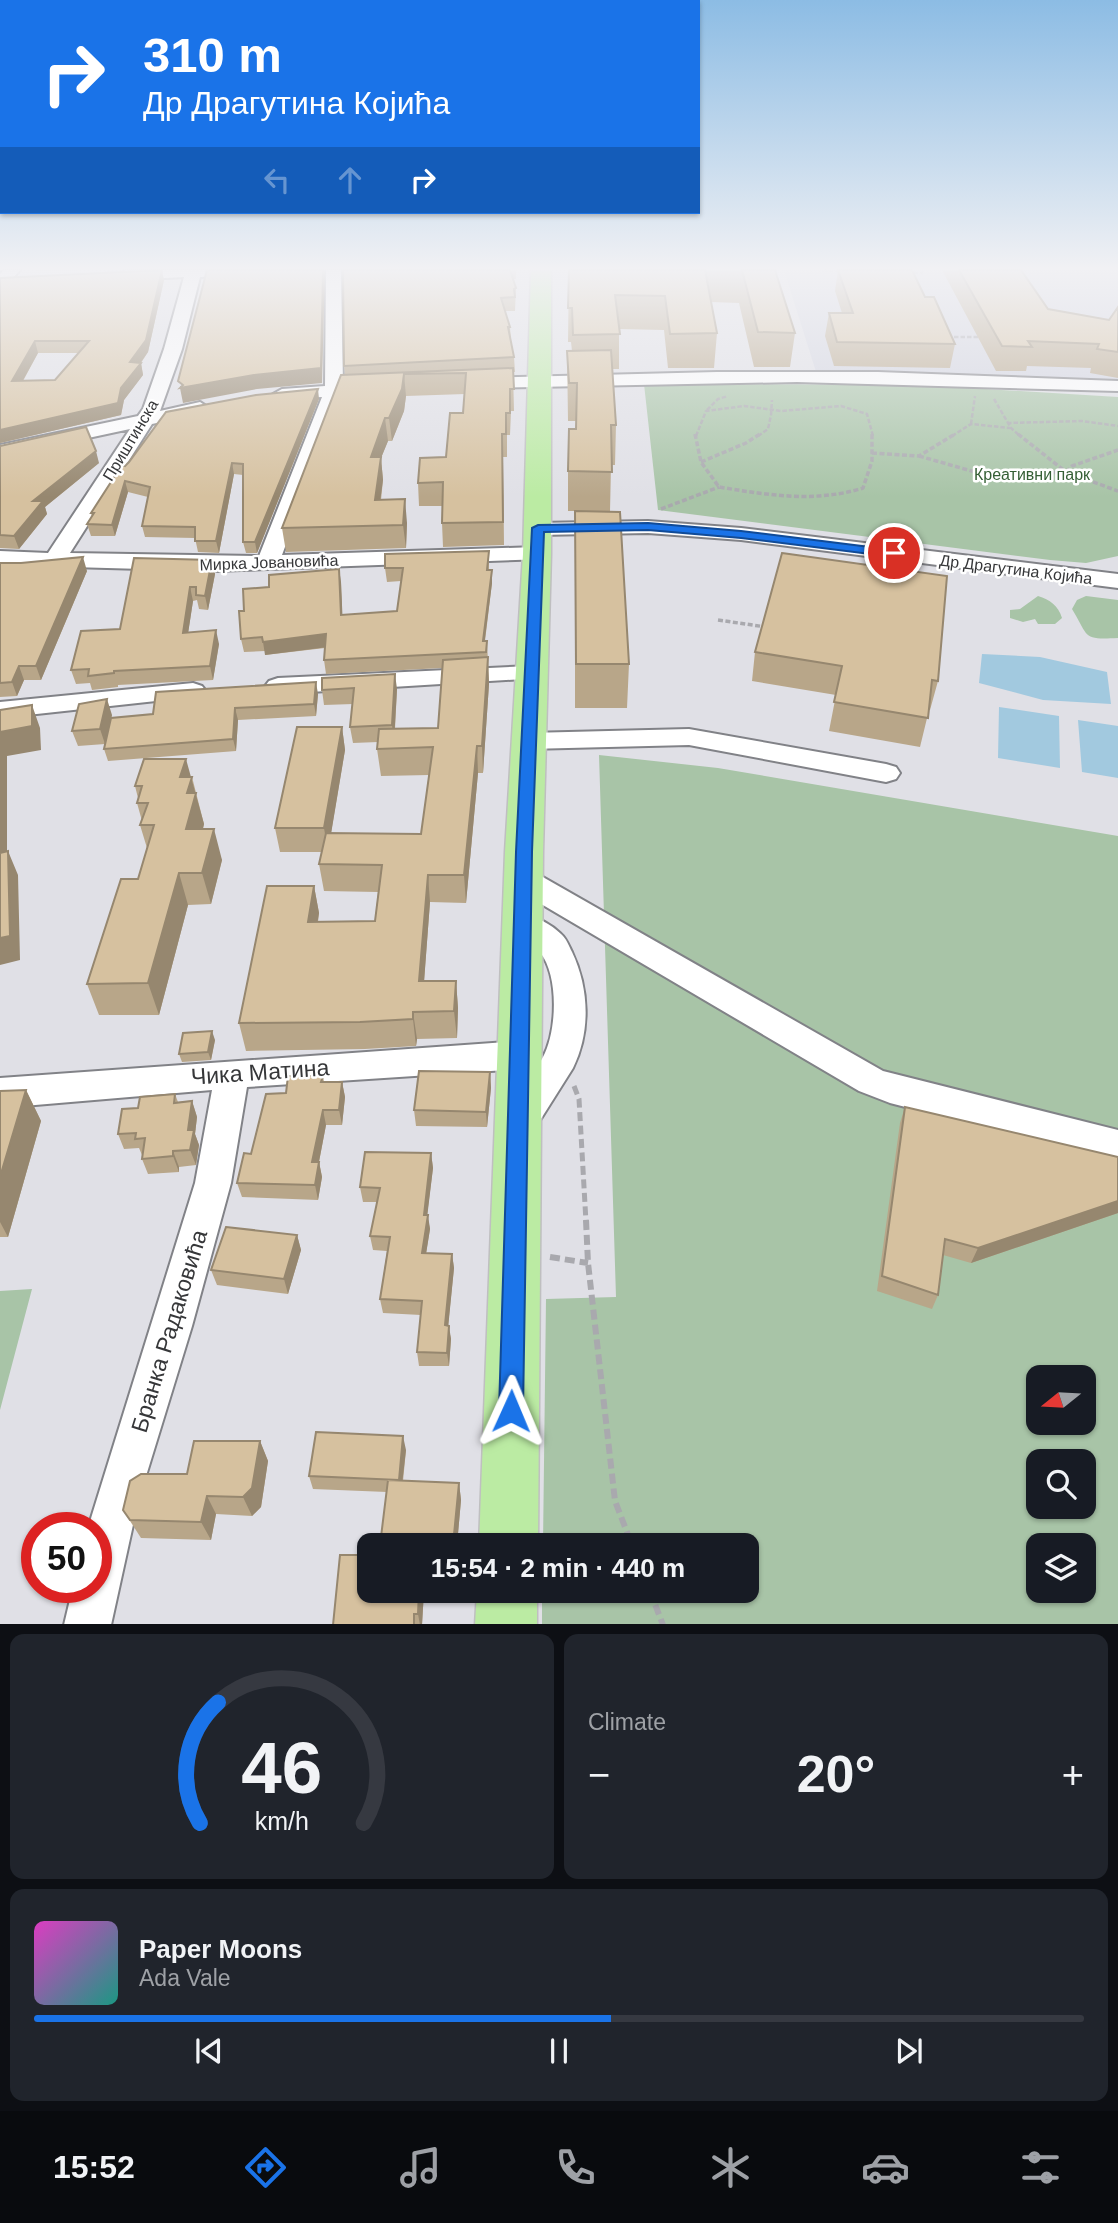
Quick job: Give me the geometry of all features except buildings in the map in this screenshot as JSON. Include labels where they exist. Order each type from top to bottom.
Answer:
[{"type":"main road","points":[[508,1533],[519,1125],[541,1056],[523,924],[537,541],[539,346]]},
{"type":"main road","points":[[506,1624],[507,1603]]},
{"type":"street","name":"Приштинска","points":[[54,561],[152,409],[174,346]]},
{"type":"street","points":[[268,562],[334,390],[334,346]]},
{"type":"street","points":[[456,384],[737,376],[975,379],[1118,386]]},
{"type":"street","points":[[264,397],[388,387]]},
{"type":"street","points":[[0,451],[224,404]]},
{"type":"street","name":"Др Драгутина Којића","points":[[537,541],[660,528],[741,534],[1118,581]]},
{"type":"street","name":"Мирка Јовановића","points":[[0,558],[165,564],[268,562],[537,541]]},
{"type":"street","points":[[248,688],[531,673]]},
{"type":"street","points":[[0,710],[221,690]]},
{"type":"street","points":[[528,741],[689,737],[886,773]]},
{"type":"street","points":[[524,880],[871,1082],[903,1093],[1118,1146]]},
{"type":"street","name":"Чика Матина","points":[[0,1093],[232,1074],[541,1056]]},
{"type":"street","name":"Бранка Радаковића","points":[[112,1519],[213,1183],[232,1074]]},
{"type":"street","name":"Бранка Радаковића","points":[[88,1624],[93,1603]]},
{"type":"path","points":[[971,424],[976,385]]},
{"type":"path","points":[[992,397],[1011,428],[1066,472],[1118,491]]},
{"type":"path","points":[[701,462],[746,443],[768,429],[770,399]]},
{"type":"path","points":[[660,528],[658,510],[719,487],[839,497],[863,488],[871,474],[874,430],[867,414],[841,406],[781,411],[744,406],[706,411],[695,433],[701,462],[719,487]]},
{"type":"path","points":[[1007,423],[1082,421],[1118,426]]},
{"type":"path","points":[[919,456],[971,424],[1011,428]]},
{"type":"path","points":[[872,453],[919,456],[989,476],[1066,472],[1072,466],[1118,450]]},
{"type":"path","points":[[718,620],[766,627]]},
{"type":"path","points":[[541,1056],[579,1099],[587,1263],[615,1501],[627,1533]]},
{"type":"path","points":[[655,1603],[663,1624]]},
{"type":"shaded area","points":[[808,346],[1118,346],[1118,382],[967,375],[817,375]]},
{"type":"green space","name":"Креативни парк","points":[[644,384],[976,385],[985,389],[1118,397],[1118,556],[1086,563],[1050,560],[658,510]]},
{"type":"green space","points":[[1038,596],[1053,604],[1062,618],[1055,624],[1038,624],[1035,619],[1023,622],[1010,618],[1010,610],[1020,609]]},
{"type":"green space","points":[[1086,596],[1118,600],[1118,638],[1088,635],[1072,609],[1077,600]]},
{"type":"green space","points":[[599,755],[718,768],[1118,836],[1118,1624],[542,1624],[542,1603],[759,1603],[759,1533],[543,1533],[546,1299],[616,1297]]},
{"type":"green space","points":[[32,1289],[0,1410],[0,1291]]},
{"type":"water","points":[[982,654],[1040,657],[1107,672],[1111,704],[1043,700],[979,683]]},
{"type":"water","points":[[999,707],[1059,716],[1060,768],[998,758]]},
{"type":"water","points":[[1078,720],[1118,726],[1118,778],[1082,772]]},
{"type":"route","points":[[511,1411],[524,852],[538,528],[648,527],[741,534],[894,553]]}]
